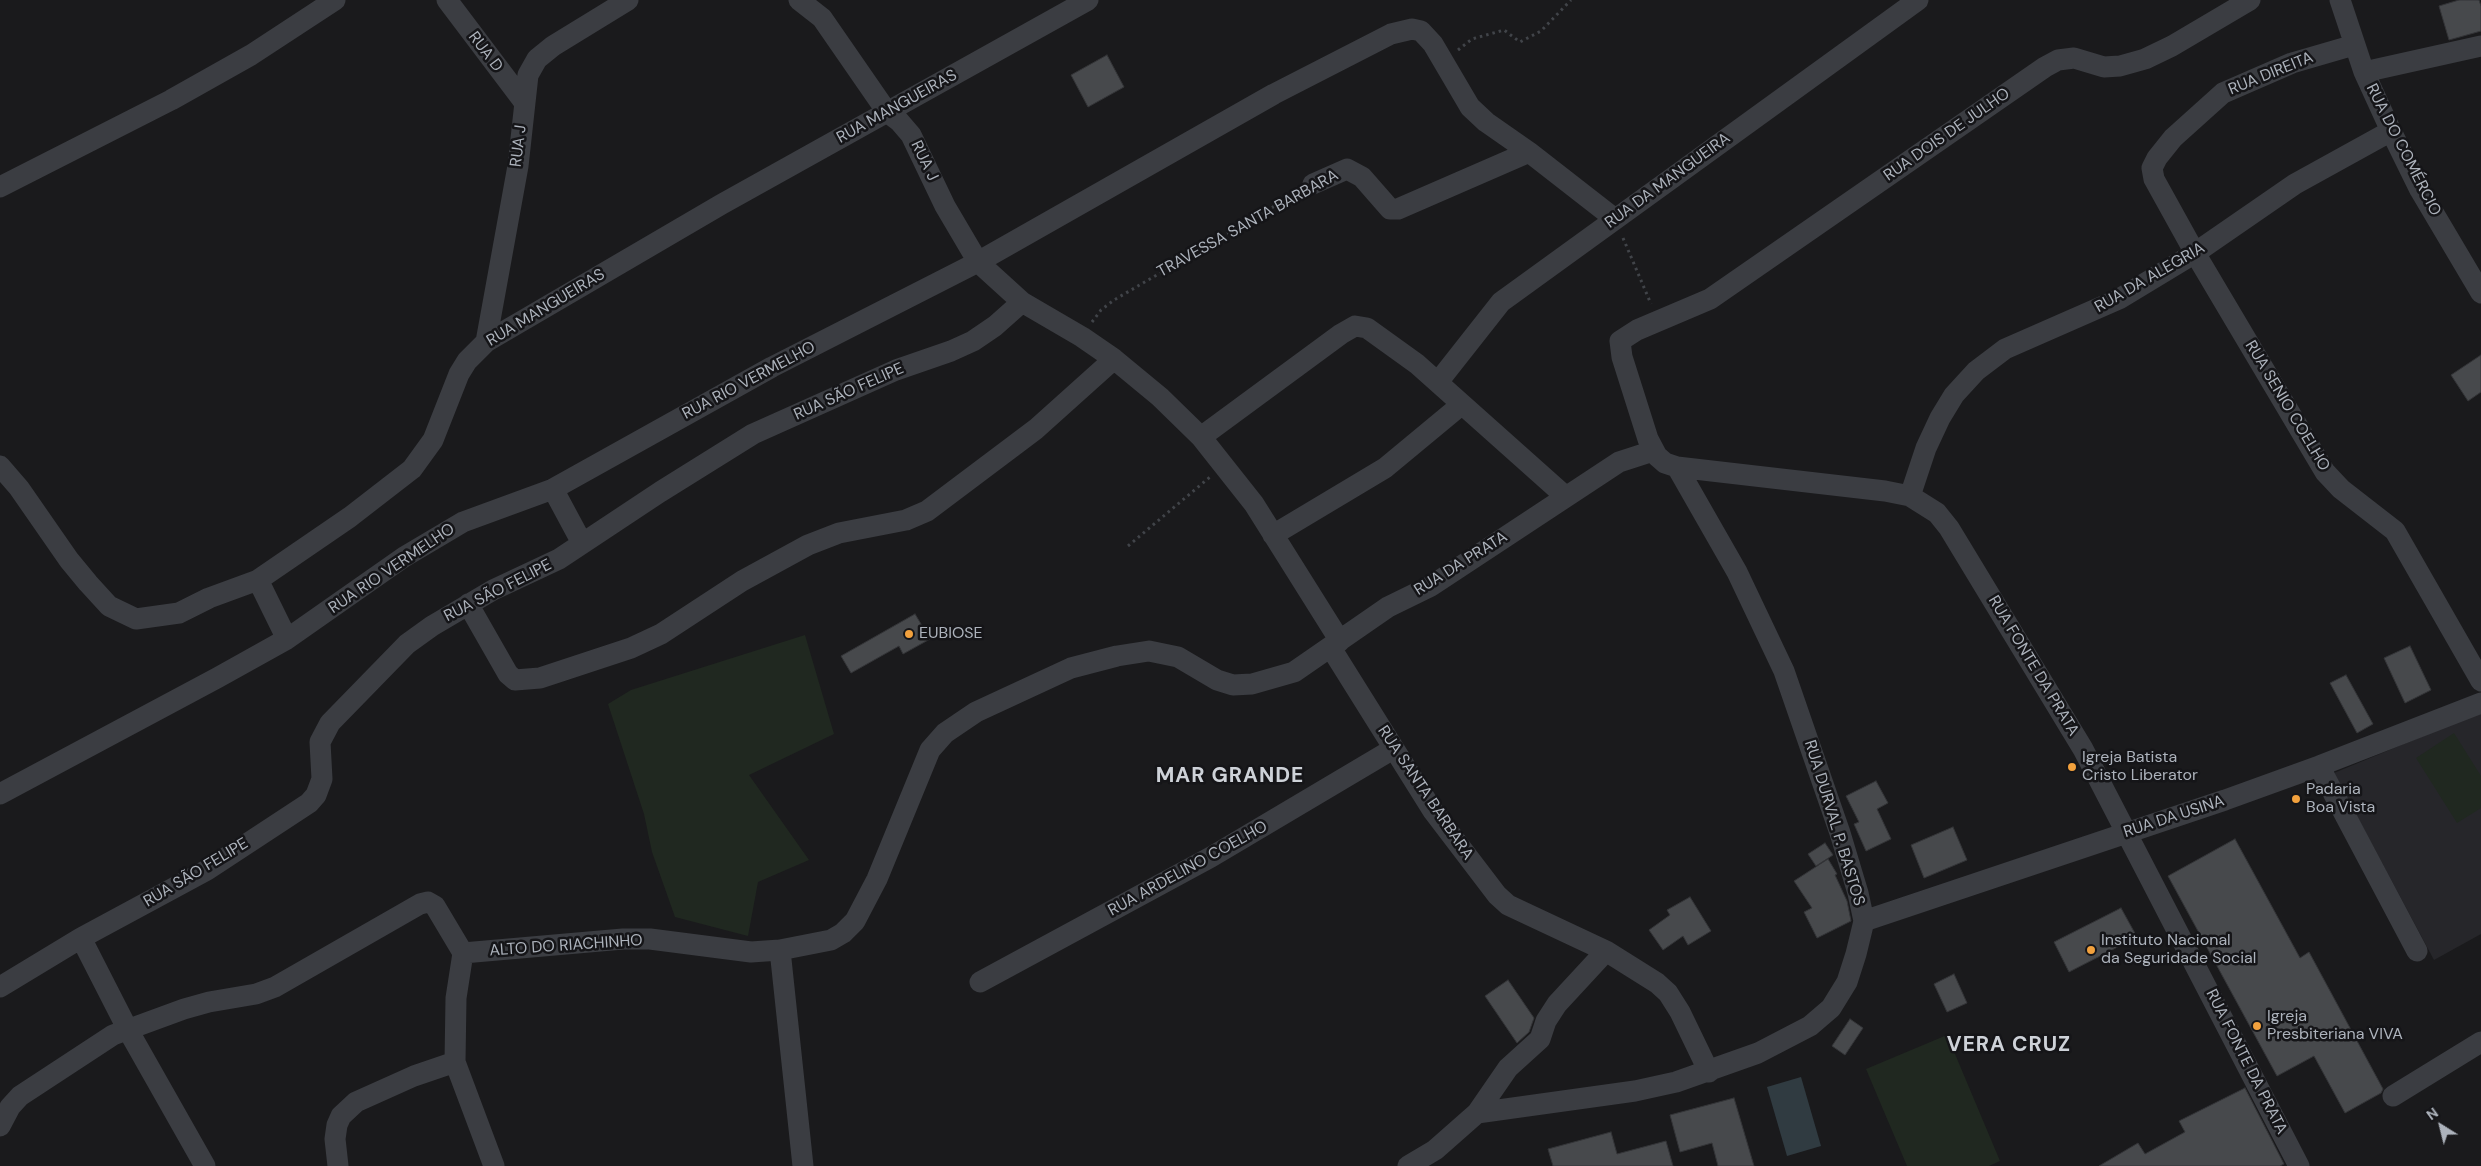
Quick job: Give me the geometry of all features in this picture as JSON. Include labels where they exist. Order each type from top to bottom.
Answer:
[{"type":"street","points":[[0,187],[172,100],[251,54],[334,0]]},
{"type":"street","name":"RUA D","points":[[447,0],[524,102]]},
{"type":"street","name":"RUA J","points":[[486,342],[518,166],[528,75],[537,59],[553,46],[628,0]]},
{"type":"street","name":"RUA J","points":[[800,0],[822,18],[887,112],[899,121],[911,135],[945,206],[978,262]]},
{"type":"street","name":"RUA MANGUEIRAS","points":[[0,466],[19,488],[69,560],[88,583],[109,606],[136,619],[179,613],[209,598],[258,580],[350,516],[412,469],[433,440],[459,374],[467,361],[486,342],[722,204],[1088,0]]},
{"type":"street","name":"RUA DA MANGUEIRA","points":[[1438,382],[1501,302],[1918,0]]},
{"type":"street","name":"RUA DOIS DE JULHO","points":[[1659,323],[1710,300],[2045,67],[2058,60],[2074,58],[2104,67],[2120,66],[2145,59],[2172,46],[2250,0]]},
{"type":"street","name":"RUA DO COMÉRCIO","points":[[2340,0],[2364,72],[2391,131],[2420,190],[2481,294]]},
{"type":"street","name":"RUA RIO VERMELHO","points":[[1,792],[217,678],[287,638],[404,557],[463,522],[553,489],[772,367],[978,262],[1174,150],[1391,34],[1412,29],[1421,31],[1433,44],[1443,61]]},
{"type":"street","name":"RUA DIREITA","points":[[2173,138],[2223,93],[2292,62],[2354,45]]},
{"type":"street","points":[[2364,72],[2481,46]]},
{"type":"street","points":[[1443,61],[1470,107],[1486,122],[1529,152],[1615,219]]},
{"type":"street","name":"RUA DA ALEGRIA","points":[[1910,496],[1926,448],[1940,418],[1954,395],[1976,371],[2005,349],[2119,299],[2195,253],[2295,184],[2391,131]]},
{"type":"street","name":"RUA SENIO COELHO","points":[[2173,138],[2152,168],[2154,179],[2195,253],[2325,472],[2341,489],[2395,531],[2481,681]]},
{"type":"street","name":"TRAVESSA SANTA BARBARA","points":[[1313,184],[1347,170],[1362,177],[1390,209],[1398,209],[1529,152]]},
{"type":"street","name":"RUA SANTA BARBARA","points":[[978,262],[1022,302],[1082,337],[1114,359],[1160,397],[1200,437],[1222,467],[1254,504],[1393,749],[1433,811],[1497,895],[1508,905],[1606,951],[1651,979],[1668,993],[1680,1012],[1709,1072]]},
{"type":"street","name":"RUA SÃO FELIPE","points":[[0,987],[81,938],[207,870],[309,803],[316,794],[322,779],[320,742],[330,723],[407,644],[468,604],[517,578],[538,571],[753,434],[896,370],[951,351],[973,341],[995,326],[1022,302]]},
{"type":"street","points":[[1200,437],[1341,334],[1355,326],[1367,328],[1378,334],[1438,382],[1461,405],[1565,496],[1619,462],[1653,451],[1622,358],[1620,341],[1637,330],[1659,323]]},
{"type":"street","points":[[468,604],[508,674],[515,680],[540,678],[631,648],[661,634],[742,581],[808,545],[838,533],[906,520],[927,511],[1036,429],[1114,359]]},
{"type":"street","points":[[1273,535],[1385,468],[1461,405]]},
{"type":"street","name":"RUA FONTE DA PRATA","points":[[1653,451],[1665,462],[1677,467],[1885,491],[1910,496],[1936,513],[1950,528],[2083,749],[2128,832],[2299,1166]]},
{"type":"street","name":"RUA DURVAL P. BASTOS","points":[[1477,1113],[1634,1091],[1709,1072],[1758,1053],[1810,1026],[1831,1008],[1847,982],[1864,921],[1858,893],[1840,833],[1784,671],[1737,572],[1677,467]]},
{"type":"street","points":[[553,489],[582,543]]},
{"type":"street","name":"RUA DA PRATA","points":[[1335,644],[1388,607],[1431,586],[1565,496]]},
{"type":"street","points":[[258,580],[287,638]]},
{"type":"street","name":"ALTO DO RIACHINHO","points":[[463,953],[623,939],[650,940],[751,952],[780,950],[831,940],[843,933],[855,920],[877,879],[930,750],[945,733],[976,712],[1071,668],[1117,656],[1149,651],[1165,653],[1178,657],[1217,680],[1233,685],[1252,684],[1294,672],[1335,644]]},
{"type":"street","name":"RUA DA USINA","points":[[1864,921],[2319,766],[2481,704]]},
{"type":"street","name":"RUA ARDELINO COELHO","points":[[980,982],[1211,858],[1393,749]]},
{"type":"street","points":[[2319,766],[2417,951]]},
{"type":"street","points":[[0,1126],[10,1107],[20,1096],[96,1044],[128,1030],[200,1004],[256,994],[275,987],[420,904],[428,902],[435,906],[463,953],[456,998],[455,1062],[494,1166]]},
{"type":"street","points":[[81,938],[128,1030],[204,1166]]},
{"type":"street","points":[[780,950],[803,1166]]},
{"type":"street","points":[[1408,1166],[1436,1150],[1477,1113],[1508,1068],[1540,1039],[1546,1021],[1557,1004],[1606,951]]},
{"type":"street","points":[[2393,1096],[2481,1042]]},
{"type":"street","points":[[338,1166],[335,1139],[337,1125],[341,1116],[356,1102],[414,1076],[455,1062]]},
{"type":"path","points":[[1443,61],[1472,38],[1504,30],[1520,42],[1540,31],[1571,0]]},
{"type":"path","name":"TRAVESSA SANTA BARBARA","points":[[1082,337],[1101,310],[1114,300],[1313,184]]},
{"type":"path","points":[[1615,219],[1659,323]]},
{"type":"path","points":[[1128,546],[1222,467]]},
{"type":"shaded area","points":[[805,635],[834,734],[749,775],[809,860],[758,882],[748,936],[675,917],[652,852],[644,814],[608,704],[631,690]]},
{"type":"shaded area","points":[[2481,712],[2481,934],[2434,960],[2334,773]]},
{"type":"shaded area","points":[[2454,733],[2481,776],[2481,808],[2457,823],[2416,758]]},
{"type":"shaded area","points":[[1947,1035],[2000,1161],[1989,1166],[1907,1166],[1866,1069]]},
{"type":"shaded area","points":[[1801,1077],[1821,1146],[1787,1156],[1767,1087]]},
{"type":"building","points":[[2459,0],[2479,0],[2481,6],[2481,31],[2449,40],[2439,6]]},
{"type":"building","points":[[1107,55],[1124,87],[1088,107],[1071,75]]},
{"type":"building","points":[[2481,355],[2481,392],[2468,401],[2451,375]]},
{"type":"building","points":[[915,614],[930,639],[903,654],[899,646],[851,673],[841,656]]},
{"type":"building","points":[[2410,646],[2431,690],[2405,703],[2384,658]]},
{"type":"building","points":[[2346,675],[2373,724],[2357,733],[2330,683]]},
{"type":"building","points":[[1876,781],[1888,803],[1877,809],[1891,839],[1866,851],[1854,824],[1859,822],[1846,796]]},
{"type":"building","points":[[1953,827],[1967,860],[1924,878],[1911,845]]},
{"type":"building","points":[[2235,839],[2300,958],[2309,952],[2383,1089],[2381,1093],[2345,1113],[2314,1056],[2277,1076],[2168,876]]},
{"type":"building","points":[[1825,843],[1833,855],[1816,866],[1808,854]]},
{"type":"building","points":[[1828,859],[1837,874],[1835,875],[1847,901],[1851,921],[1817,938],[1804,912],[1812,908],[1794,881]]},
{"type":"building","points":[[1690,897],[1711,931],[1688,945],[1683,936],[1663,950],[1649,930],[1670,915],[1667,910]]},
{"type":"building","points":[[2121,908],[2137,937],[2069,972],[2054,942]]},
{"type":"building","points":[[1954,974],[1967,1003],[1947,1012],[1934,984]]},
{"type":"building","points":[[1508,980],[1534,1018],[1529,1032],[1517,1043],[1485,996]]},
{"type":"building","points":[[1850,1019],[1863,1028],[1845,1055],[1832,1046]]},
{"type":"building","points":[[2245,1088],[2284,1164],[2280,1166],[2099,1166],[2138,1143],[2145,1154],[2185,1132],[2179,1121]]},
{"type":"building","points":[[1734,1098],[1754,1166],[1718,1166],[1712,1143],[1680,1152],[1670,1115]]},
{"type":"building","points":[[1611,1132],[1617,1154],[1666,1141],[1673,1166],[1553,1166],[1548,1149]]},
{"type":"place","name":"EUBIOSE","points":[[909,634]]},
{"type":"place","name":"Igreja Batista Cristo Liberator","points":[[2072,767]]},
{"type":"place","name":"Padaria Boa Vista","points":[[2296,799]]},
{"type":"place","name":"Instituto Nacional da Seguridade Social","points":[[2091,950]]},
{"type":"place","name":"Igreja Presbiteriana VIVA","points":[[2257,1026]]},
{"type":"district","name":"MAR GRANDE","points":[[1230,776]]},
{"type":"district","name":"VERA CRUZ","points":[[2009,1045]]}]
